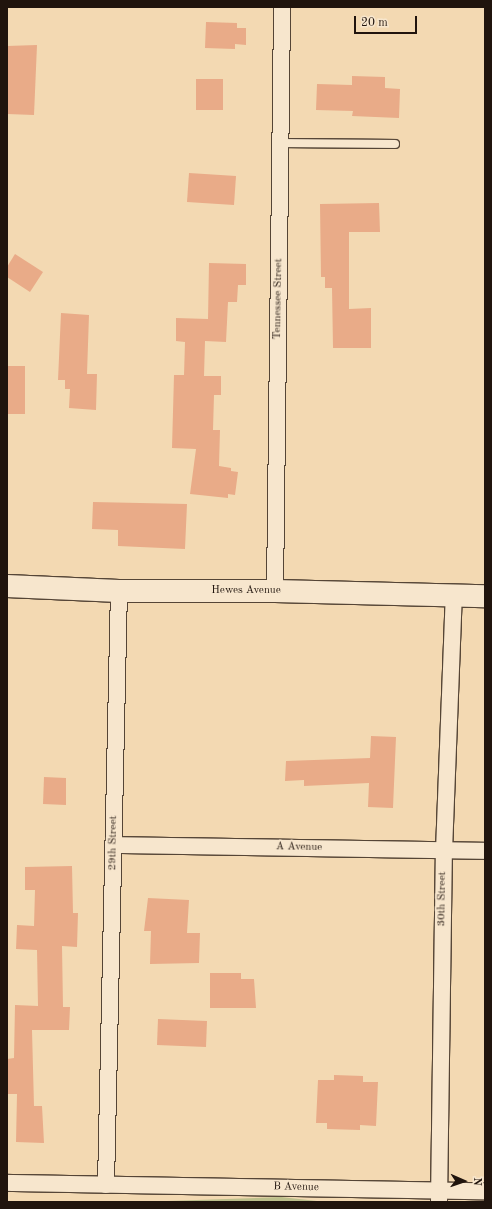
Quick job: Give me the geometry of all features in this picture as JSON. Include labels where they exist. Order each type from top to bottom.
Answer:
[{"type":"main road","name":"Hewes Avenue","points":[[7,586],[119,591],[275,591],[485,596]]},
{"type":"street","name":"Tennessee Street","points":[[275,591],[282,7]]},
{"type":"street","name":"29th Street","points":[[106,1185],[119,591]]},
{"type":"street","name":"30th Street","points":[[439,1196],[444,851],[454,595]]},
{"type":"street","name":"A Avenue","points":[[114,845],[485,851]]},
{"type":"street","name":"B Avenue","points":[[7,1183],[439,1196],[485,1191]]},
{"type":"lane","points":[[281,143],[395,144]]},
{"type":"green space","points":[[281,1197],[326,1202],[165,1202],[167,1201]]},
{"type":"building","points":[[206,22],[237,23],[237,28],[246,28],[246,45],[235,44],[235,49],[205,48]]},
{"type":"building","points":[[37,45],[34,115],[7,114],[7,46]]},
{"type":"building","points":[[352,76],[385,77],[385,88],[400,89],[399,118],[352,116],[353,111],[316,110],[317,84],[352,85]]},
{"type":"building","points":[[196,79],[223,79],[223,110],[196,110]]},
{"type":"building","points":[[189,173],[236,176],[234,205],[187,202]]},
{"type":"building","points":[[379,203],[380,232],[349,232],[349,309],[371,308],[371,348],[333,348],[332,288],[325,288],[325,277],[321,277],[320,204]]},
{"type":"building","points":[[15,254],[43,272],[30,292],[7,277],[7,267]]},
{"type":"building","points":[[209,263],[246,264],[246,285],[238,285],[237,302],[228,302],[226,342],[205,341],[204,376],[221,376],[221,395],[214,395],[213,430],[220,430],[219,466],[231,468],[231,471],[238,472],[235,495],[228,494],[228,498],[190,494],[196,449],[172,448],[174,375],[184,375],[185,342],[176,341],[176,318],[208,319]]},
{"type":"building","points":[[61,313],[89,315],[87,374],[97,374],[96,410],[69,408],[70,389],[65,389],[65,380],[58,380]]},
{"type":"building","points":[[7,366],[25,366],[25,414],[7,414]]},
{"type":"building","points":[[93,502],[187,504],[185,549],[118,546],[118,530],[92,529]]},
{"type":"building","points":[[371,736],[396,737],[393,808],[368,807],[369,783],[304,786],[304,780],[285,781],[286,761],[370,758]]},
{"type":"building","points":[[44,777],[66,778],[66,805],[43,804]]},
{"type":"building","points":[[72,866],[73,913],[78,913],[77,947],[62,946],[63,1007],[70,1007],[69,1030],[32,1030],[34,1106],[42,1106],[44,1143],[16,1142],[17,1094],[7,1094],[7,1059],[14,1058],[15,1005],[38,1006],[37,950],[16,949],[17,925],[34,926],[35,890],[25,890],[25,867]]},
{"type":"building","points":[[148,898],[189,900],[187,933],[200,933],[199,963],[150,964],[151,931],[144,931]]},
{"type":"building","points":[[210,973],[241,973],[241,979],[254,979],[256,1008],[210,1008]]},
{"type":"building","points":[[158,1019],[207,1021],[206,1047],[157,1045]]},
{"type":"building","points":[[334,1075],[363,1076],[363,1082],[378,1082],[376,1126],[360,1125],[360,1130],[327,1129],[327,1123],[316,1123],[318,1080],[334,1080]]}]
